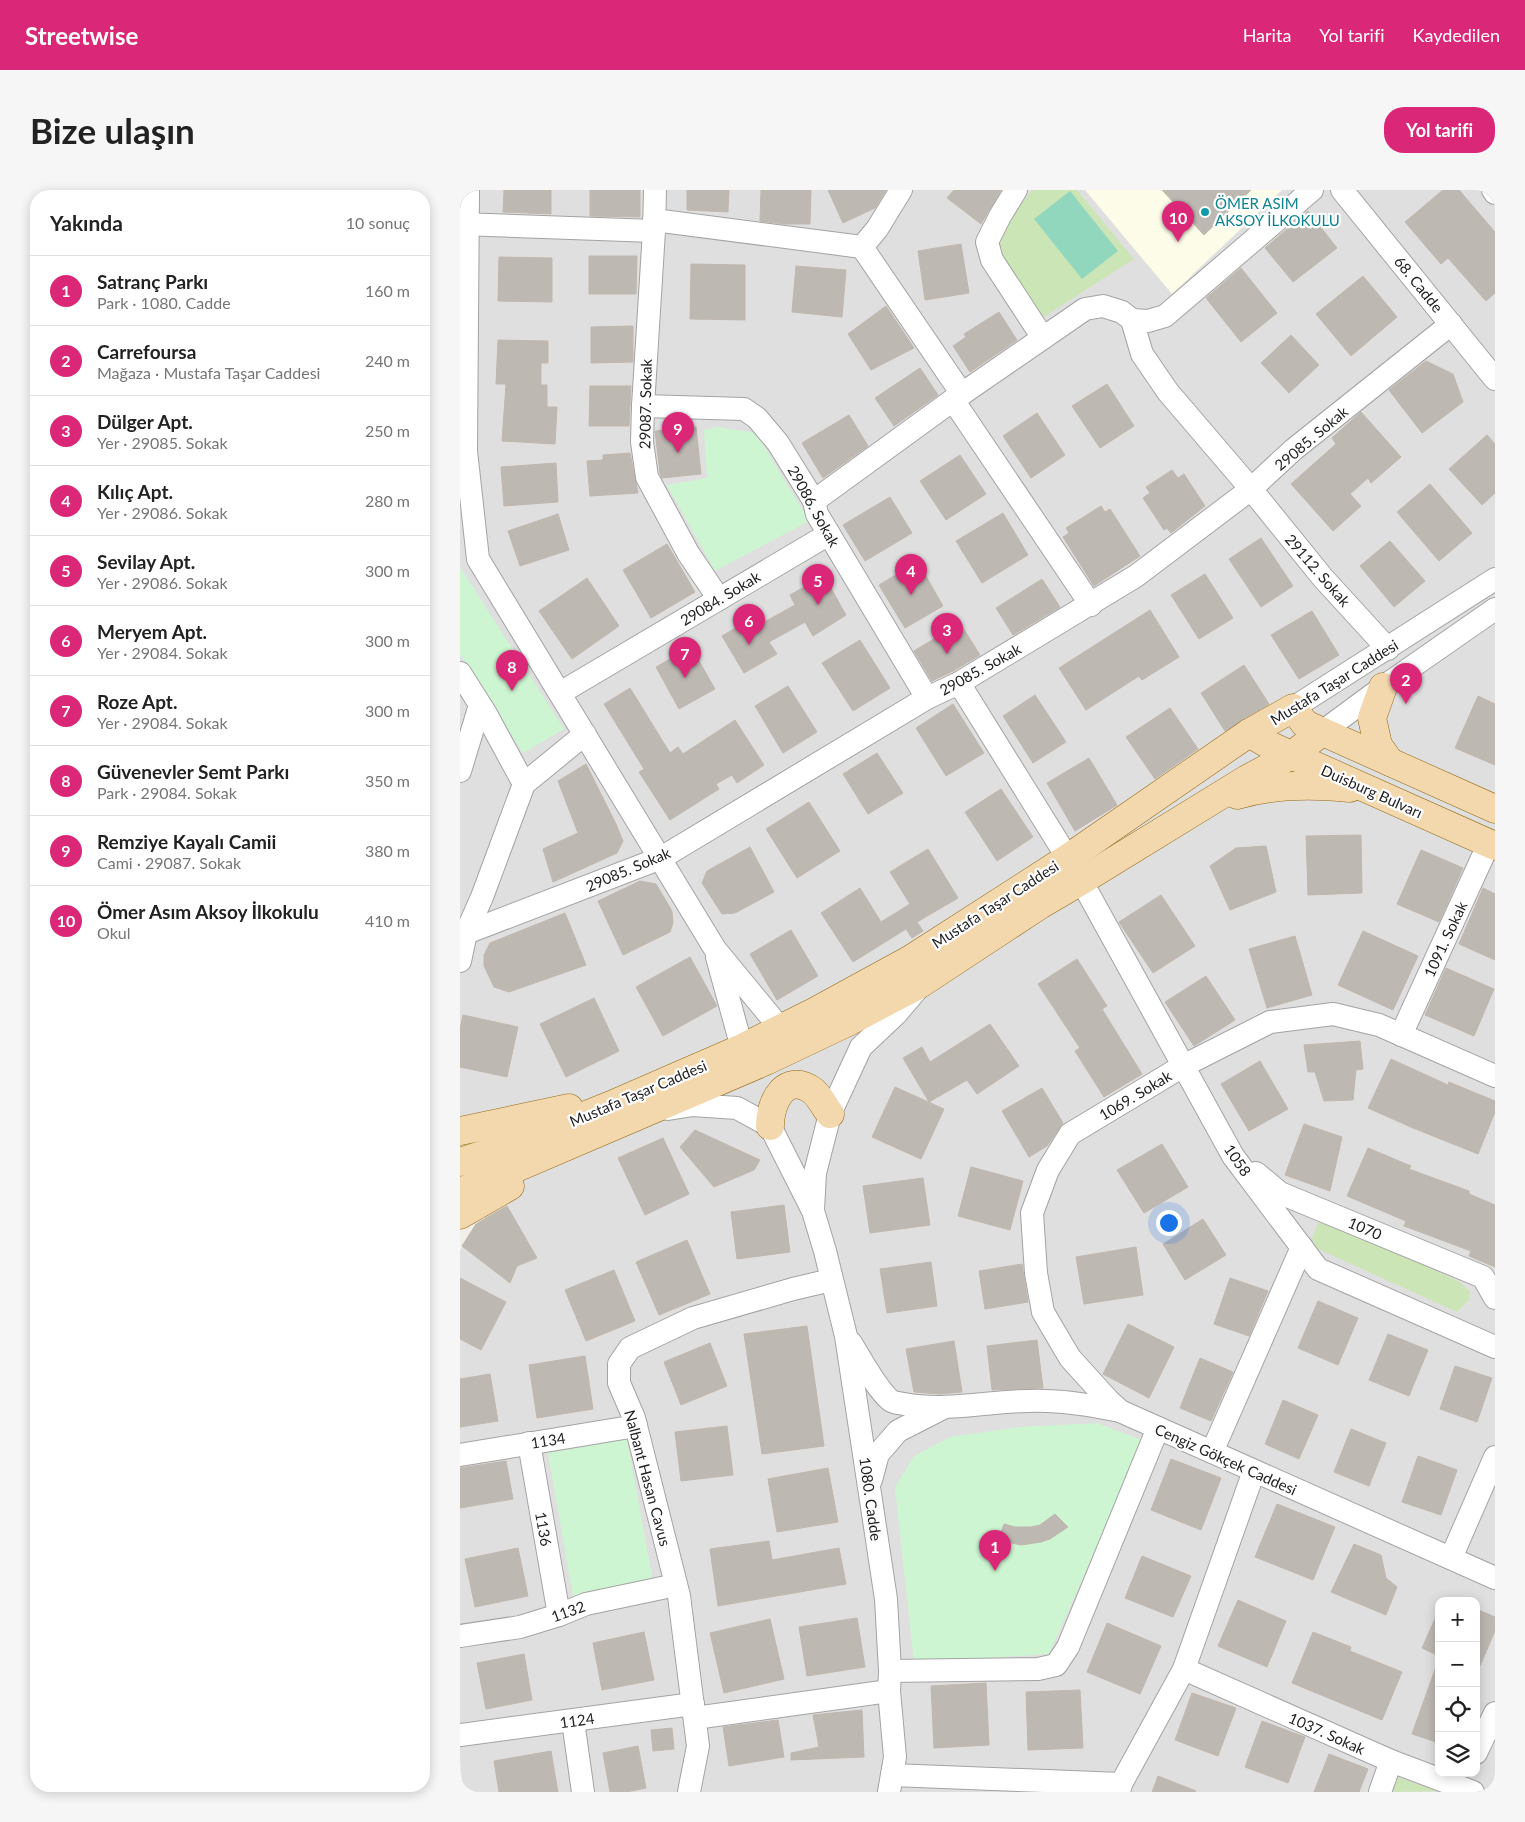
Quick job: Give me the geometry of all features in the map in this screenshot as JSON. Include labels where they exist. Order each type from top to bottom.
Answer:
[{"type":"main road","points":[[1383,687],[1372,718],[1378,745],[1390,762]]},
{"type":"main road","points":[[1293,708],[1305,724],[1495,809]]},
{"type":"main road","name":"Mustafa Taşar Caddesi","points":[[460,1162],[766,1061],[848,1022],[924,981],[1040,905],[1075,871],[1249,733],[1293,708]]},
{"type":"main road","name":"Mustafa Taşar Caddesi","points":[[460,1192],[596,1132],[643,1102],[742,1048],[814,1012],[1075,871],[1206,804],[1292,755],[1322,732]]},
{"type":"main road","name":"Duisburg Bulvarı","points":[[1249,733],[1292,755],[1492,845]]},
{"type":"main road","points":[[1206,804],[1256,789],[1288,785],[1327,786],[1372,791]]},
{"type":"main road","points":[[770,1126],[770,1114],[774,1101],[780,1092],[790,1086],[802,1086],[813,1092],[830,1114]]},
{"type":"main road","points":[[460,1131],[643,1102]]},
{"type":"main road","points":[[460,1215],[596,1132]]},
{"type":"street","points":[[468,190],[464,224],[466,506],[478,559],[715,949],[780,1028]]},
{"type":"street","name":"29087. Sokak","points":[[655,190],[643,406],[642,442],[647,477],[688,553],[719,599]]},
{"type":"street","points":[[862,247],[877,229],[901,190]]},
{"type":"street","points":[[1016,190],[987,242],[992,260],[1043,338]]},
{"type":"street","points":[[814,501],[957,397],[1085,309],[1103,306],[1122,312],[1132,320],[1148,321],[1165,316],[1312,190]]},
{"type":"street","name":"68. Cadde","points":[[1342,190],[1495,379]]},
{"type":"street","points":[[464,224],[654,225],[862,247]]},
{"type":"street","points":[[862,247],[1091,605]]},
{"type":"street","name":"29112. Sokak","points":[[1132,320],[1142,354],[1168,392],[1251,489],[1323,578],[1388,649]]},
{"type":"street","name":"29085. Sokak","points":[[463,932],[661,858],[927,698],[959,683],[1091,605],[1136,576],[1251,489],[1293,450],[1451,324]]},
{"type":"street","name":"29086. Sokak","points":[[643,406],[744,409],[757,418],[778,443],[814,501],[817,514],[927,698]]},
{"type":"street","name":"29084. Sokak","points":[[560,693],[829,534]]},
{"type":"street","name":"Mustafa Taşar Caddesi","points":[[1293,708],[1495,579]]},
{"type":"street","name":"Mustafa Taşar Caddesi","points":[[1322,732],[1495,609]]},
{"type":"street","points":[[460,673],[524,784]]},
{"type":"street","points":[[959,683],[1075,871]]},
{"type":"street","points":[[460,771],[480,705]]},
{"type":"street","points":[[460,962],[463,932],[482,897],[524,784],[585,734]]},
{"type":"street","name":"1091. Sokak","points":[[1401,1035],[1492,845]]},
{"type":"street","name":"1058","points":[[1075,871],[1233,1156],[1318,1269],[1495,1347]]},
{"type":"street","points":[[715,949],[742,1048]]},
{"type":"street","points":[[813,1211],[815,1172],[830,1114],[861,1047],[896,1014],[924,981]]},
{"type":"street","name":"1069. Sokak","points":[[1120,1411],[1108,1401],[1070,1358],[1043,1312],[1036,1273],[1032,1213],[1048,1170],[1070,1134],[1183,1066],[1270,1022],[1333,1014],[1379,1025],[1495,1076]]},
{"type":"street","points":[[643,1102],[737,1108],[770,1126],[813,1211]]},
{"type":"street","name":"1070","points":[[1233,1156],[1280,1192],[1483,1277],[1495,1298]]},
{"type":"street","name":"1080. Cadde","points":[[813,1211],[846,1336],[886,1599],[889,1680],[895,1757],[891,1784]]},
{"type":"street","points":[[1212,1452],[1302,1247]]},
{"type":"street","name":"Nalbant Hasan Cavus","points":[[689,1792],[698,1746],[676,1586],[636,1426],[620,1383],[619,1364],[630,1348],[693,1318],[831,1280]]},
{"type":"street","points":[[846,1336],[880,1389],[891,1401],[910,1405],[944,1407]]},
{"type":"street","name":"Cengiz Gökçek Caddesi","points":[[944,1407],[1048,1400],[1120,1411],[1495,1578]]},
{"type":"street","points":[[869,1485],[878,1454],[898,1431],[944,1407]]},
{"type":"street","name":"1134","points":[[460,1455],[636,1426]]},
{"type":"street","name":"1124","points":[[460,1735],[573,1721],[694,1711],[889,1680],[1038,1670],[1056,1666],[1068,1647],[1158,1428]]},
{"type":"street","name":"1136","points":[[529,1443],[559,1615]]},
{"type":"street","points":[[1451,1558],[1495,1457]]},
{"type":"street","points":[[891,1784],[1120,1788],[1184,1669],[1254,1471]]},
{"type":"street","name":"1132","points":[[460,1636],[520,1627],[559,1615],[586,1604],[676,1586]]},
{"type":"street","name":"1037. Sokak","points":[[1184,1669],[1392,1761],[1465,1786]]},
{"type":"street","points":[[1480,1745],[1495,1713]]},
{"type":"street","points":[[573,1721],[584,1792]]},
{"type":"street","points":[[1380,1792],[1392,1761]]},
{"type":"shaded area","points":[[460,190],[1495,190],[1495,1792],[463,1792],[460,1759],[460,1250],[492,1208],[460,1124]]},
{"type":"shaded area","points":[[1085,190],[1282,190],[1172,294]]},
{"type":"green space","points":[[1032,190],[1077,190],[1134,259],[1039,320],[994,241]]},
{"type":"green space","points":[[1070,191],[1118,251],[1082,279],[1034,219]]},
{"type":"green space","points":[[717,427],[756,433],[809,521],[715,571],[667,485],[707,478],[704,430]]},
{"type":"green space","points":[[460,567],[564,729],[523,753],[460,654]]},
{"type":"green space","points":[[1329,1221],[1460,1282],[1470,1292],[1469,1300],[1457,1312],[1316,1248],[1312,1238],[1318,1223]]},
{"type":"green space","points":[[1097,1423],[1144,1441],[1049,1654],[914,1663],[895,1487],[914,1456],[950,1437],[1020,1427]]},
{"type":"green space","points":[[627,1439],[653,1582],[573,1596],[548,1453]]},
{"type":"green space","points":[[1397,1777],[1438,1791],[1391,1792]]},
{"type":"building","points":[[504,190],[551,190],[551,214],[503,212]]},
{"type":"building","points":[[590,190],[640,190],[640,217],[590,216]]},
{"type":"building","points":[[687,190],[729,190],[728,212],[687,210]]},
{"type":"building","points":[[761,190],[811,190],[810,224],[784,224],[760,221]]},
{"type":"building","points":[[828,190],[886,190],[875,208],[843,223]]},
{"type":"building","points":[[954,190],[1001,190],[981,224],[947,198]]},
{"type":"building","name":"ÖMER ASIM AKSOY İLKOKULU","points":[[1162,190],[1251,190],[1204,235]]},
{"type":"building","points":[[1443,190],[1459,190],[1495,232],[1495,293],[1486,301],[1448,258],[1441,264],[1405,222]]},
{"type":"building","points":[[1308,211],[1337,248],[1293,282],[1265,248]]},
{"type":"building","points":[[961,244],[969,293],[925,300],[918,251]]},
{"type":"building","points":[[589,256],[637,256],[636,294],[589,294]]},
{"type":"building","points":[[499,257],[552,258],[552,302],[498,301]]},
{"type":"building","points":[[691,264],[745,265],[745,320],[690,319]]},
{"type":"building","points":[[796,266],[846,270],[842,317],[792,312]]},
{"type":"building","points":[[1241,268],[1277,313],[1241,342],[1206,298]]},
{"type":"building","points":[[1363,276],[1397,317],[1351,356],[1316,314]]},
{"type":"building","points":[[886,306],[914,348],[871,370],[848,334]]},
{"type":"building","points":[[999,312],[1017,340],[970,372],[953,346],[966,337],[964,334]]},
{"type":"building","points":[[633,326],[633,362],[591,363],[591,327]]},
{"type":"building","points":[[1291,335],[1319,365],[1289,393],[1261,363]]},
{"type":"building","points":[[498,340],[548,341],[548,363],[541,363],[541,385],[547,385],[547,407],[557,407],[555,444],[502,441],[506,384],[496,384]]},
{"type":"building","points":[[1426,361],[1453,374],[1463,402],[1422,433],[1389,390]]},
{"type":"building","points":[[920,368],[938,395],[894,426],[875,398]]},
{"type":"building","points":[[1107,384],[1134,426],[1100,448],[1072,406]]},
{"type":"building","points":[[590,386],[631,386],[629,426],[589,426]]},
{"type":"building","points":[[1361,412],[1401,457],[1371,483],[1368,478],[1350,494],[1361,506],[1333,531],[1291,484],[1336,444],[1332,438]]},
{"type":"building","points":[[1037,413],[1065,455],[1031,478],[1003,436]]},
{"type":"building","points":[[849,415],[868,446],[823,478],[802,443]]},
{"type":"building","points":[[696,427],[701,474],[662,478],[655,431]]},
{"type":"building","points":[[1487,435],[1495,444],[1495,493],[1482,505],[1449,469]]},
{"type":"building","points":[[630,453],[638,493],[590,496],[587,461],[603,460],[603,455]]},
{"type":"building","points":[[960,455],[986,494],[946,520],[920,481]]},
{"type":"building","points":[[556,463],[558,502],[504,506],[501,467]]},
{"type":"building","points":[[1172,470],[1178,478],[1184,474],[1205,506],[1171,533],[1167,528],[1164,530],[1143,498],[1150,493],[1146,487]]},
{"type":"building","points":[[1430,484],[1472,533],[1439,561],[1397,512]]},
{"type":"building","points":[[890,497],[912,533],[865,561],[843,525]]},
{"type":"building","points":[[1101,506],[1105,512],[1110,509],[1140,556],[1094,586],[1063,537],[1069,533],[1066,528]]},
{"type":"building","points":[[1003,513],[1028,555],[982,583],[956,541]]},
{"type":"building","points":[[558,514],[569,550],[520,566],[508,531]]},
{"type":"building","points":[[1261,538],[1293,586],[1261,607],[1229,559]]},
{"type":"building","points":[[1390,541],[1425,581],[1394,607],[1360,566]]},
{"type":"building","points":[[667,544],[695,592],[651,618],[623,570]]},
{"type":"building","points":[[919,564],[943,606],[905,628],[879,585],[904,570],[906,572]]},
{"type":"building","points":[[1205,574],[1233,618],[1199,639],[1171,595]]},
{"type":"building","points":[[824,576],[846,615],[813,636],[805,622],[769,642],[777,654],[744,673],[722,636],[754,617],[759,625],[795,605],[790,595]]},
{"type":"building","points":[[587,578],[619,626],[572,659],[539,611]]},
{"type":"building","points":[[1042,579],[1060,607],[1013,635],[996,608]]},
{"type":"building","points":[[1150,610],[1179,657],[1142,680],[1139,676],[1086,710],[1059,668]]},
{"type":"building","points":[[1312,611],[1339,655],[1299,679],[1271,635]]},
{"type":"building","points":[[960,623],[980,655],[932,681],[914,651]]},
{"type":"building","points":[[860,640],[890,688],[853,711],[822,663]]},
{"type":"building","points":[[691,647],[715,689],[679,709],[656,667]]},
{"type":"building","points":[[1244,665],[1269,704],[1225,731],[1201,693]]},
{"type":"building","points":[[788,686],[817,732],[783,753],[755,706]]},
{"type":"building","points":[[630,688],[670,753],[678,747],[683,754],[735,720],[764,765],[737,783],[732,775],[716,784],[719,789],[670,820],[639,772],[644,769],[604,704]]},
{"type":"building","points":[[1035,695],[1066,742],[1033,763],[1003,716]]},
{"type":"building","points":[[1478,696],[1495,704],[1495,765],[1455,748]]},
{"type":"building","points":[[953,704],[984,753],[946,776],[916,728]]},
{"type":"building","points":[[1170,708],[1198,749],[1155,779],[1126,737]]},
{"type":"building","points":[[877,753],[903,793],[868,814],[843,774]]},
{"type":"building","points":[[1089,758],[1117,805],[1075,831],[1047,783]]},
{"type":"building","points":[[586,764],[623,841],[617,853],[553,882],[543,849],[578,833],[558,781]]},
{"type":"building","points":[[1001,789],[1033,837],[997,861],[965,812]]},
{"type":"building","points":[[809,802],[840,851],[797,878],[766,829]]},
{"type":"building","points":[[1361,835],[1362,893],[1308,895],[1306,836]]},
{"type":"building","points":[[1266,846],[1276,892],[1230,910],[1210,866],[1236,848]]},
{"type":"building","points":[[750,847],[774,892],[735,913],[722,914],[702,883],[707,871]]},
{"type":"building","points":[[928,849],[958,898],[917,922],[923,931],[912,938],[906,929],[853,962],[821,913],[860,888],[881,922],[910,904],[890,872]]},
{"type":"building","points":[[1421,850],[1463,868],[1439,922],[1397,904]]},
{"type":"building","points":[[640,881],[656,884],[672,911],[673,923],[670,932],[623,955],[598,901]]},
{"type":"building","points":[[1483,888],[1495,894],[1495,960],[1459,944]]},
{"type":"building","points":[[1161,895],[1195,946],[1153,973],[1119,922]]},
{"type":"building","points":[[565,913],[586,965],[509,992],[494,987],[484,966],[484,955],[490,943]]},
{"type":"building","points":[[791,930],[818,976],[777,1000],[750,954]]},
{"type":"building","points":[[1363,931],[1418,956],[1393,1010],[1338,985]]},
{"type":"building","points":[[1295,936],[1312,995],[1267,1008],[1249,949]]},
{"type":"building","points":[[690,957],[717,1006],[663,1036],[636,987]]},
{"type":"building","points":[[1077,959],[1107,1006],[1102,1009],[1142,1074],[1104,1097],[1075,1051],[1080,1048],[1038,984]]},
{"type":"building","points":[[1446,968],[1494,989],[1474,1036],[1425,1015]]},
{"type":"building","points":[[1206,976],[1235,1020],[1194,1046],[1165,1002]]},
{"type":"building","points":[[594,998],[619,1051],[566,1077],[540,1024]]},
{"type":"building","points":[[463,1015],[518,1027],[507,1077],[460,1067],[460,1029]]},
{"type":"building","points":[[990,1024],[1019,1066],[977,1094],[967,1080],[929,1102],[903,1058],[922,1047],[930,1062]]},
{"type":"building","points":[[1360,1041],[1363,1069],[1356,1070],[1353,1100],[1324,1101],[1315,1072],[1308,1072],[1304,1045]]},
{"type":"building","points":[[1391,1059],[1448,1085],[1449,1082],[1495,1101],[1495,1112],[1478,1154],[1368,1108]]},
{"type":"building","points":[[1260,1061],[1288,1109],[1249,1131],[1221,1084]]},
{"type":"building","points":[[895,1087],[944,1109],[921,1159],[872,1137]]},
{"type":"building","points":[[1042,1088],[1063,1123],[1047,1146],[1029,1157],[1002,1111]]},
{"type":"building","points":[[1304,1124],[1342,1137],[1330,1191],[1285,1175]]},
{"type":"building","points":[[695,1130],[760,1160],[754,1170],[714,1187],[680,1147]]},
{"type":"building","points":[[663,1138],[689,1194],[645,1215],[618,1158]]},
{"type":"building","points":[[1162,1144],[1188,1187],[1144,1213],[1117,1170]]},
{"type":"building","points":[[1368,1148],[1411,1166],[1409,1169],[1469,1191],[1469,1194],[1495,1205],[1495,1267],[1469,1256],[1471,1251],[1404,1226],[1406,1221],[1347,1196]]},
{"type":"building","points":[[971,1167],[1023,1181],[1010,1230],[958,1216]]},
{"type":"building","points":[[923,1178],[930,1225],[870,1233],[863,1186]]},
{"type":"building","points":[[784,1205],[790,1252],[737,1259],[731,1212]]},
{"type":"building","points":[[507,1206],[537,1258],[517,1266],[510,1283],[462,1246],[476,1224]]},
{"type":"building","points":[[1203,1219],[1226,1255],[1185,1280],[1163,1244]]},
{"type":"building","points":[[687,1240],[710,1294],[659,1315],[636,1262]]},
{"type":"building","points":[[1136,1247],[1143,1295],[1084,1304],[1076,1257]]},
{"type":"building","points":[[931,1262],[937,1306],[887,1313],[880,1269]]},
{"type":"building","points":[[1022,1264],[1028,1302],[985,1309],[979,1271]]},
{"type":"building","points":[[614,1270],[635,1321],[586,1341],[565,1290]]},
{"type":"building","points":[[460,1278],[506,1302],[481,1350],[460,1339]]},
{"type":"building","points":[[1230,1278],[1268,1291],[1249,1336],[1214,1324]]},
{"type":"building","points":[[1318,1301],[1358,1318],[1338,1365],[1298,1348]]},
{"type":"building","points":[[1128,1324],[1174,1347],[1149,1398],[1103,1374]]},
{"type":"building","points":[[807,1326],[824,1446],[762,1454],[744,1334]]},
{"type":"building","points":[[1388,1334],[1428,1350],[1409,1396],[1369,1380]]},
{"type":"building","points":[[1037,1340],[1043,1388],[992,1390],[987,1346]]},
{"type":"building","points":[[954,1341],[962,1392],[940,1394],[914,1392],[906,1349]]},
{"type":"building","points":[[710,1343],[727,1386],[681,1405],[664,1362]]},
{"type":"building","points":[[585,1356],[593,1409],[537,1418],[529,1365]]},
{"type":"building","points":[[1200,1358],[1233,1372],[1211,1421],[1180,1408]]},
{"type":"building","points":[[1455,1366],[1492,1378],[1477,1422],[1440,1409]]},
{"type":"building","points":[[490,1374],[498,1421],[460,1427],[460,1379]]},
{"type":"building","points":[[1283,1400],[1318,1415],[1299,1459],[1265,1444]]},
{"type":"building","points":[[727,1426],[733,1475],[681,1481],[675,1432]]},
{"type":"building","points":[[1351,1429],[1386,1443],[1369,1486],[1334,1472]]},
{"type":"building","points":[[1418,1456],[1457,1470],[1441,1515],[1402,1502]]},
{"type":"building","points":[[1171,1459],[1221,1478],[1201,1530],[1151,1510]]},
{"type":"building","points":[[506,1461],[513,1499],[460,1508],[460,1468]]},
{"type":"building","points":[[828,1468],[838,1522],[777,1532],[768,1479]]},
{"type":"building","points":[[1277,1504],[1335,1527],[1313,1580],[1255,1557]]},
{"type":"building","points":[[1055,1514],[1068,1527],[1050,1539],[1021,1545],[998,1540],[1004,1524],[1015,1527],[1031,1527],[1040,1525]]},
{"type":"building","points":[[769,1541],[772,1560],[839,1548],[846,1584],[718,1606],[710,1549]]},
{"type":"building","points":[[1354,1544],[1381,1555],[1386,1578],[1397,1587],[1386,1615],[1331,1592]]},
{"type":"building","points":[[518,1548],[528,1596],[475,1607],[465,1559]]},
{"type":"building","points":[[1142,1556],[1191,1576],[1173,1617],[1125,1598]]},
{"type":"building","points":[[1238,1600],[1286,1621],[1267,1667],[1218,1646]]},
{"type":"building","points":[[1480,1611],[1495,1617],[1495,1631],[1480,1666]]},
{"type":"building","points":[[857,1618],[865,1667],[807,1676],[799,1627]]},
{"type":"building","points":[[770,1619],[784,1679],[724,1693],[710,1633]]},
{"type":"building","points":[[1435,1619],[1435,1654],[1422,1648]]},
{"type":"building","points":[[1107,1623],[1161,1646],[1140,1694],[1087,1672]]},
{"type":"building","points":[[644,1632],[654,1680],[602,1690],[593,1643]]},
{"type":"building","points":[[1313,1632],[1351,1647],[1350,1651],[1402,1672],[1382,1720],[1292,1683]]},
{"type":"building","points":[[524,1654],[532,1700],[486,1709],[477,1663]]},
{"type":"building","points":[[1435,1670],[1435,1742],[1412,1734]]},
{"type":"building","points":[[986,1683],[989,1745],[934,1748],[931,1686]]},
{"type":"building","points":[[1080,1690],[1083,1748],[1028,1750],[1026,1692]]},
{"type":"building","points":[[1192,1693],[1236,1708],[1218,1756],[1175,1740]]},
{"type":"building","points":[[862,1710],[864,1757],[791,1760],[791,1753],[819,1747],[813,1715]]},
{"type":"building","points":[[778,1720],[784,1757],[729,1766],[723,1727]]},
{"type":"building","points":[[1262,1721],[1305,1737],[1288,1783],[1245,1767]]},
{"type":"building","points":[[672,1728],[674,1749],[653,1751],[651,1730]]},
{"type":"building","points":[[638,1746],[646,1788],[627,1792],[610,1792],[603,1753]]},
{"type":"building","points":[[551,1751],[558,1792],[499,1792],[494,1761]]},
{"type":"building","points":[[1329,1754],[1368,1769],[1359,1792],[1314,1792]]},
{"type":"building","points":[[1158,1776],[1196,1791],[1152,1792]]},
{"type":"place","name":"ÖMER ASIM AKSOY İLKOKULU","points":[[1205,212]]},
{"type":"place","name":"Ömer Asım Aksoy İlkokulu","points":[[1178,242]]},
{"type":"place","name":"Remziye Kayalı Camii","points":[[678,453]]},
{"type":"place","name":"Kılıç Apt.","points":[[911,595]]},
{"type":"place","name":"Sevilay Apt.","points":[[818,605]]},
{"type":"place","name":"Meryem Apt.","points":[[749,645]]},
{"type":"place","name":"Dülger Apt.","points":[[947,654]]},
{"type":"place","name":"Roze Apt.","points":[[685,678]]},
{"type":"place","name":"Güvenevler Semt Parkı","points":[[512,691]]},
{"type":"place","name":"Carrefoursa","points":[[1406,704]]},
{"type":"place","name":"Satranç Parkı","points":[[995,1571]]}]
